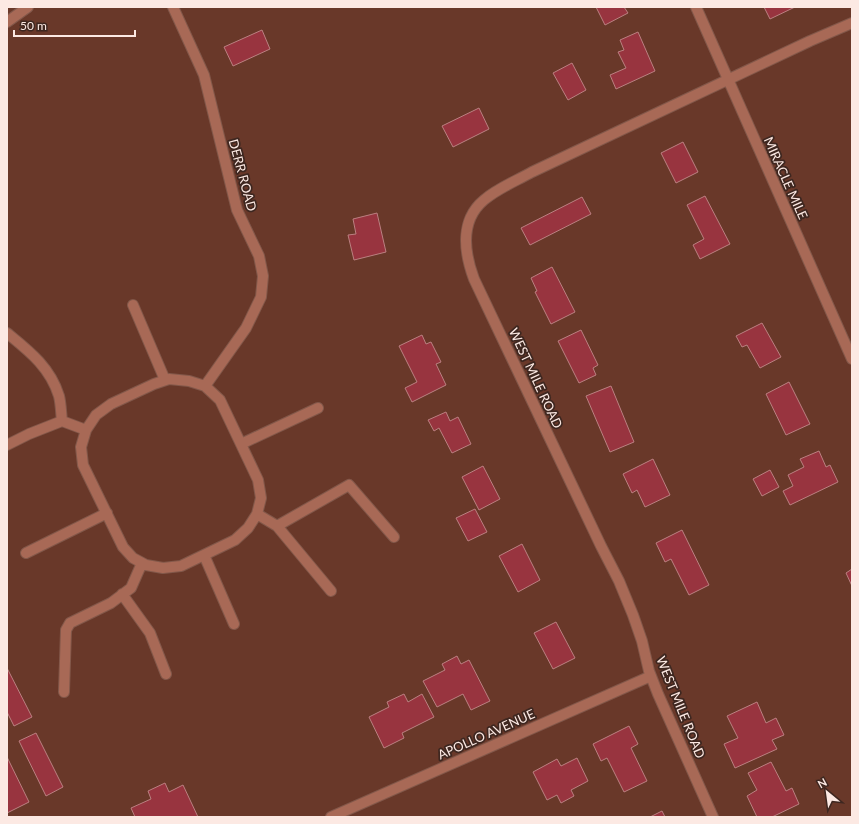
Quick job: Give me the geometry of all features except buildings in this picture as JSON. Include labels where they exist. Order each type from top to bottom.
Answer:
[{"type":"street","points":[[7,22],[28,7]]},
{"type":"street","name":"DERR ROAD","points":[[173,7],[204,75],[237,210],[259,256],[263,276],[261,297],[246,328],[205,386]]},
{"type":"street","name":"MIRACLE MILE","points":[[696,7],[852,359]]},
{"type":"street","name":"WEST MILE ROAD","points":[[713,817],[651,676],[642,641],[619,581],[474,279],[469,265],[466,249],[466,234],[470,219],[475,210],[484,200],[532,172],[810,41],[852,23]]},
{"type":"street","points":[[133,305],[165,380]]},
{"type":"street","points":[[7,333],[39,360],[54,383],[59,397],[62,421]]},
{"type":"street","points":[[169,379],[189,381],[205,386],[220,400],[258,480],[261,498],[257,514],[248,528],[234,540],[181,566],[163,568],[146,565],[132,558],[123,547],[83,465],[81,446],[86,430],[96,415],[111,404],[154,384],[169,379]]},
{"type":"street","points":[[241,444],[318,408]]},
{"type":"street","points":[[7,445],[29,434],[62,421],[86,430]]},
{"type":"street","points":[[277,526],[349,485],[394,537]]},
{"type":"street","points":[[26,553],[107,513]]},
{"type":"street","points":[[257,514],[277,526],[331,591]]},
{"type":"street","points":[[204,555],[234,624]]},
{"type":"street","points":[[64,692],[66,630],[70,623],[111,603],[130,588],[142,563]]},
{"type":"street","points":[[122,594],[150,633],[166,674]]},
{"type":"street","name":"APOLLO AVENUE","points":[[331,817],[651,676]]}]
